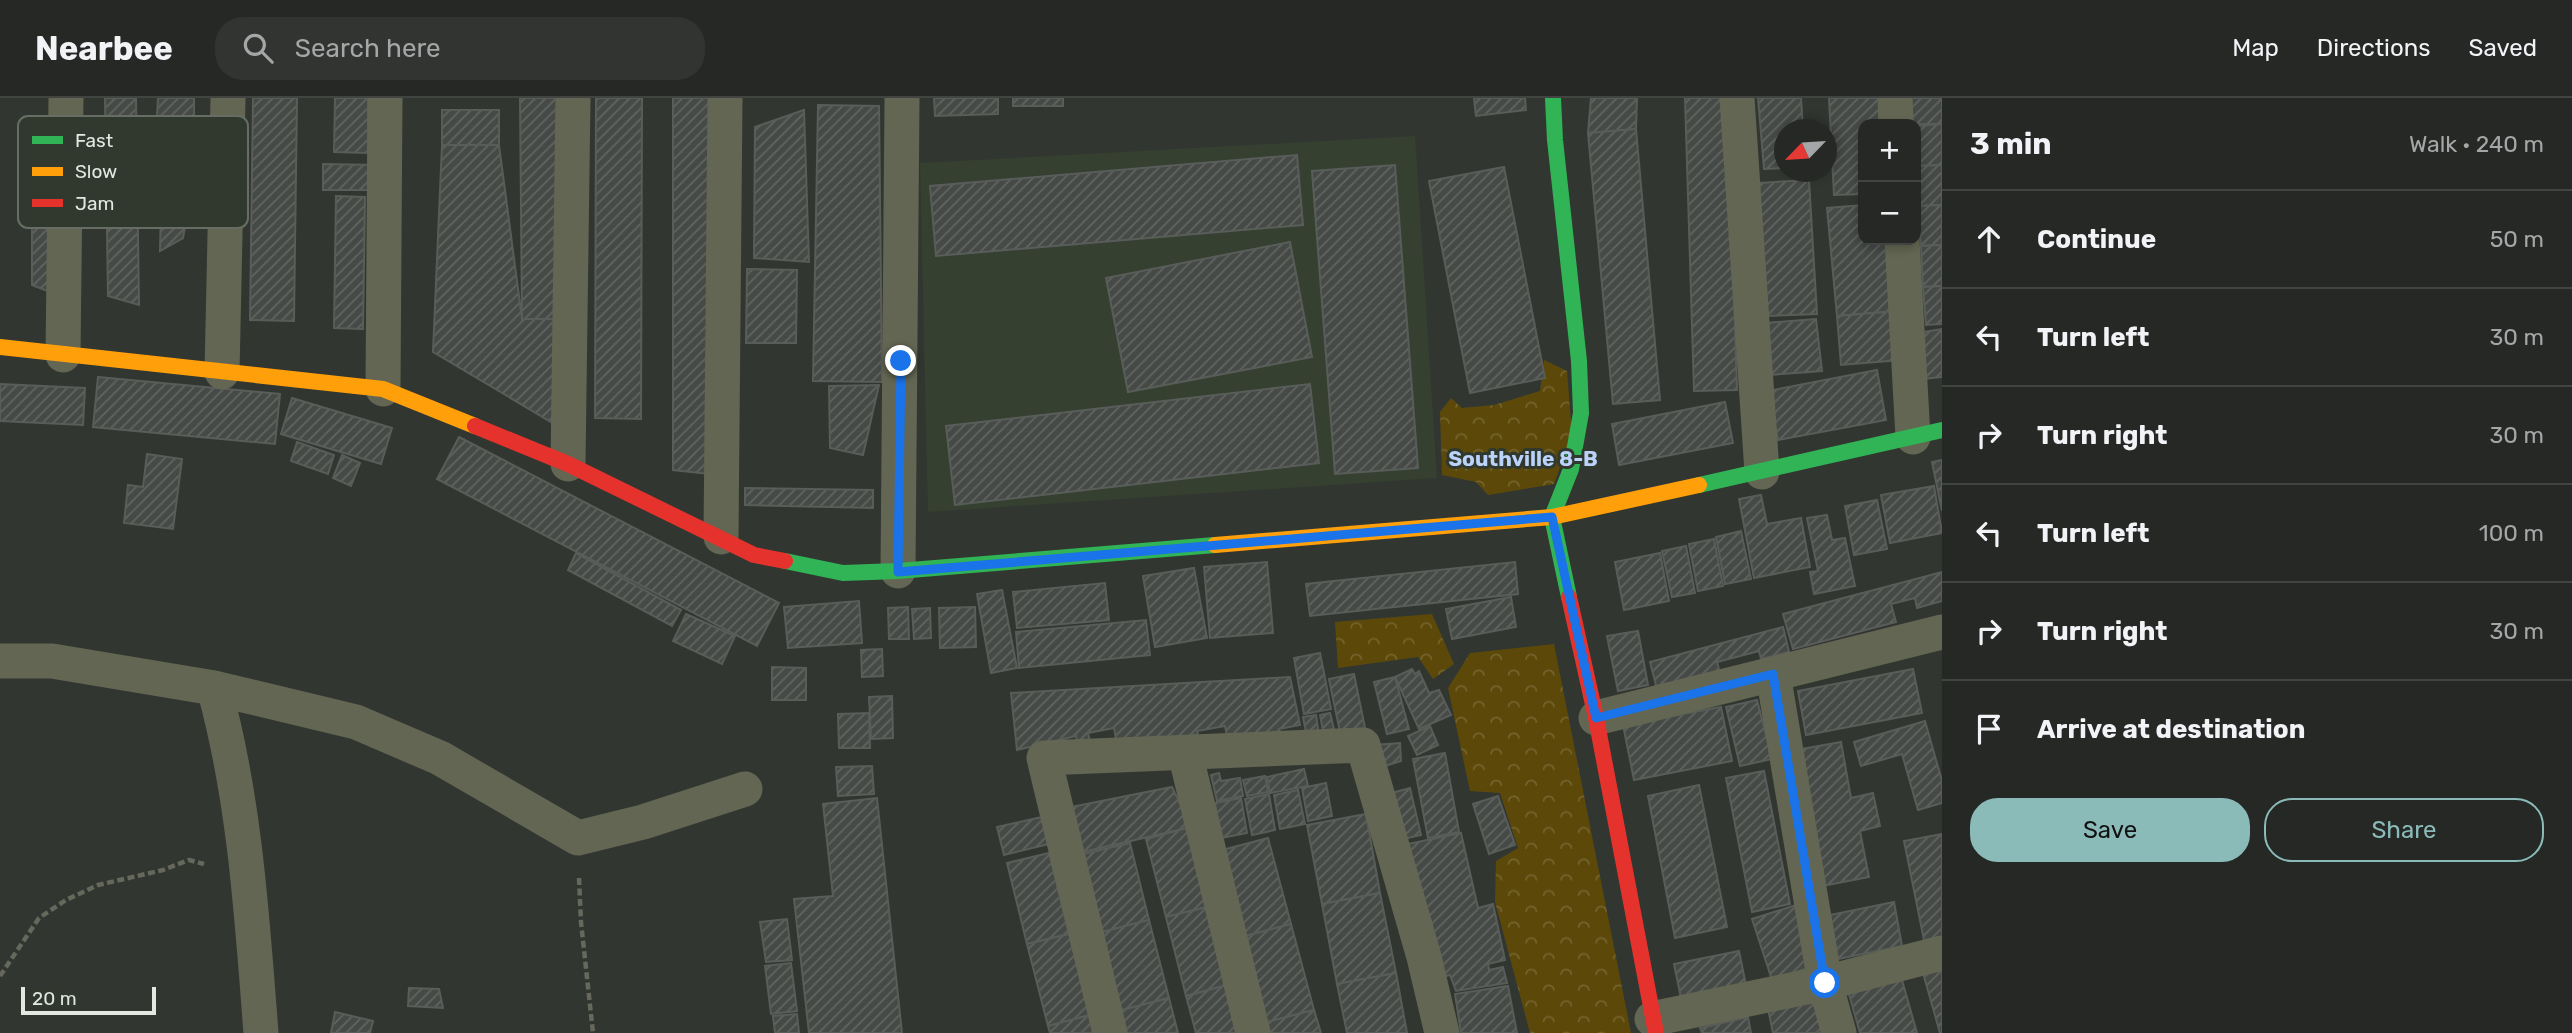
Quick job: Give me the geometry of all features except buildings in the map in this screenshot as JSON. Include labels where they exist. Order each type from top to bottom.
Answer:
[{"type":"street","points":[[66,98],[66,116]]},
{"type":"street","points":[[228,98],[228,116]]},
{"type":"street","points":[[383,389],[385,98]]},
{"type":"street","points":[[568,464],[573,98]]},
{"type":"street","points":[[721,537],[725,98]]},
{"type":"street","points":[[898,572],[902,98]]},
{"type":"street","points":[[1553,98],[1555,140],[1579,361],[1581,413],[1571,469],[1552,517],[1596,718],[1654,1026],[1942,953]]},
{"type":"street","points":[[1737,98],[1762,472]]},
{"type":"street","points":[[1895,98],[1896,119]]},
{"type":"street","points":[[63,355],[64,228]]},
{"type":"street","points":[[222,372],[225,228]]},
{"type":"street","points":[[0,346],[383,389],[568,464],[754,555],[844,573],[898,572],[1552,517],[1927,434],[1903,245]]},
{"type":"street","points":[[1596,718],[1942,632]]},
{"type":"street","points":[[0,661],[52,661],[214,688],[356,722],[440,758],[578,838],[643,822],[745,789]]},
{"type":"street","points":[[1773,674],[1825,983],[1839,1033]]},
{"type":"street","points":[[214,688],[227,735],[251,896],[261,1033]]},
{"type":"street","points":[[1110,1033],[1044,758],[1363,745],[1424,957],[1442,1033]]},
{"type":"street","points":[[1185,753],[1253,1033]]},
{"type":"path","points":[[578,838],[581,922],[593,1033]]},
{"type":"path","points":[[0,976],[38,918],[66,900],[98,885],[163,870],[189,860],[206,864],[251,896]]},
{"type":"shaded area","points":[[1415,136],[1437,478],[928,512],[920,163]]},
{"type":"green space","points":[[1544,360],[1567,371],[1572,435],[1554,484],[1488,495],[1476,482],[1442,475],[1440,412],[1451,398],[1462,408],[1494,405],[1540,391]]},
{"type":"green space","points":[[1432,614],[1454,664],[1433,679],[1418,657],[1338,668],[1335,622]]},
{"type":"green space","points":[[1554,644],[1631,1033],[1530,1033],[1495,902],[1496,861],[1518,848],[1500,793],[1470,791],[1448,688],[1470,653]]},
{"type":"traffic: fast","points":[[1553,98],[1555,140],[1579,361],[1581,413],[1571,469],[1552,517],[1569,597]]},
{"type":"traffic: fast","points":[[1699,485],[1942,430]]},
{"type":"traffic: fast","points":[[785,561],[843,573],[898,571],[1215,545]]},
{"type":"traffic: slow","points":[[0,347],[383,389],[475,426]]},
{"type":"traffic: slow","points":[[1215,545],[1552,517],[1699,485]]},
{"type":"traffic: jam","points":[[475,426],[568,464],[754,555],[785,561]]},
{"type":"traffic: jam","points":[[1569,597],[1596,718],[1656,1033]]},
{"type":"district","name":"Southville 8-B","points":[[1523,458]]},
{"type":"route","points":[[901,361],[898,572],[1552,517],[1596,718],[1773,674],[1825,983]]}]
